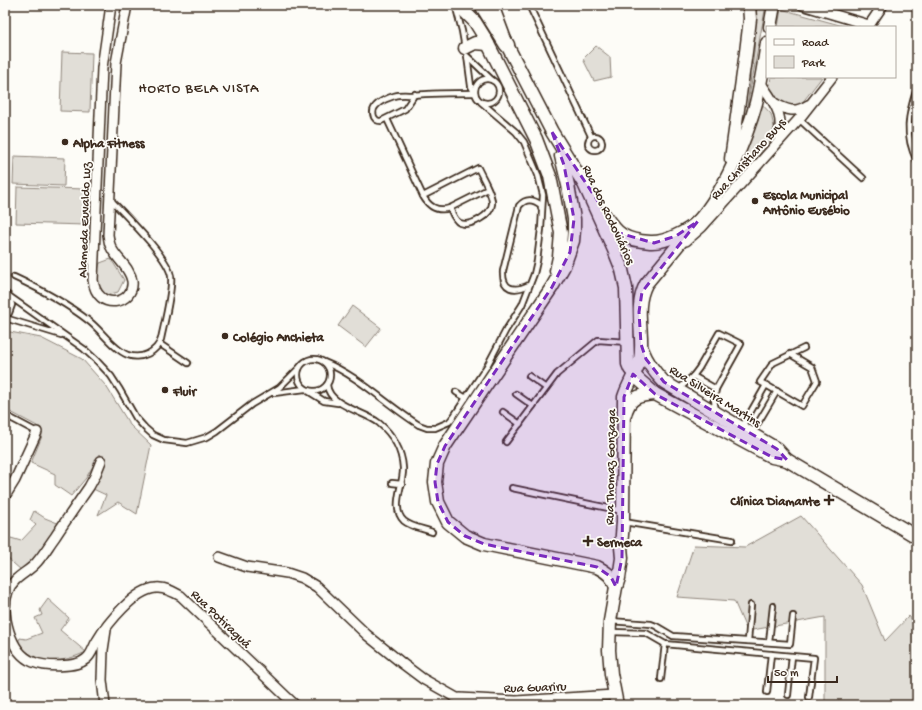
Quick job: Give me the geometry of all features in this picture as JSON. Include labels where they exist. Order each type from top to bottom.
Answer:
[{"type":"main road","points":[[458,5],[475,22],[488,44],[541,151],[550,176],[555,195],[561,233],[561,243],[552,287]]},
{"type":"main road","points":[[482,5],[507,45]]},
{"type":"main road","name":"Rua dos Rodoviários","points":[[492,5],[507,45],[552,132],[584,184],[622,270],[626,288],[628,364],[633,374]]},
{"type":"main road","points":[[729,172],[750,19],[749,5]]},
{"type":"main road","points":[[770,26],[774,5]]},
{"type":"main road","points":[[466,52],[475,43],[488,44]]},
{"type":"main road","points":[[633,374],[640,361],[641,344],[639,312],[642,292],[652,276],[698,221],[718,193],[729,172],[750,122],[760,82],[766,49]]},
{"type":"main road","points":[[507,84],[536,101]]},
{"type":"main road","points":[[552,132],[564,165],[574,219],[573,241],[570,252],[552,287],[445,446],[437,464],[435,482],[438,502],[448,522],[465,536],[484,544],[598,567],[604,570],[611,577],[616,587]]},
{"type":"main road","points":[[584,184],[612,227],[626,238],[641,242],[654,243],[665,241],[676,236],[698,221]]},
{"type":"main road","name":"Rua Silveira Martins","points":[[641,344],[650,367],[664,382],[777,449],[787,460]]},
{"type":"main road","name":"Rua Silveira Martins","points":[[633,374],[655,394],[772,456],[787,460],[917,536]]},
{"type":"main road","name":"Rua Thomaz Gonzaga","points":[[616,700],[608,650],[610,626],[622,558],[624,397],[633,374]]},
{"type":"main road","points":[[624,422],[626,410],[633,399],[642,395],[655,394]]},
{"type":"main road","points":[[598,567],[606,565],[617,557],[621,547]]},
{"type":"street","name":"Alameda Euvaldo Luz","points":[[111,5],[102,68],[93,280],[96,292],[100,298],[114,302],[126,296],[130,291],[132,280],[128,271],[110,247],[108,235],[116,63],[127,5]]},
{"type":"street","points":[[802,5],[868,26],[883,5]]},
{"type":"street","name":"Rua Christiano Buys","points":[[675,249],[702,227],[799,119],[831,78]]},
{"type":"street","points":[[760,82],[774,103],[779,114],[781,125],[779,141]]},
{"type":"street","points":[[774,103],[783,108],[797,111],[813,102]]},
{"type":"street","points":[[5,496],[15,480],[37,432]]},
{"type":"street","name":"Rua Potiraguá","points":[[101,461],[89,487],[37,562],[16,578],[7,592],[5,612],[6,623],[11,638],[18,650],[32,662],[41,664],[65,665],[85,660],[89,656],[96,642],[121,611],[140,594],[147,590],[164,588],[181,596],[294,705]]},
{"type":"street","points":[[220,557],[247,567],[286,573],[302,578],[317,587],[367,635],[423,679],[469,705]]},
{"type":"street","points":[[106,629],[103,650],[102,680],[106,705]]},
{"type":"street","name":"Rua Guariru","points":[[457,698],[516,700],[616,700]]},
{"type":"lane","points":[[7,295],[84,349],[98,361],[120,390],[136,418],[144,428],[153,435],[164,440],[187,443],[207,437],[252,404],[279,388],[302,363],[307,360],[318,360],[338,369],[385,399],[410,420],[419,425],[427,428],[436,428],[449,422],[487,366],[506,330],[522,305],[534,274],[537,261],[540,245],[543,195],[538,175],[524,142],[516,132],[478,100],[471,86],[459,18],[454,5]]},
{"type":"lane","points":[[529,5],[591,136]]},
{"type":"lane","points":[[466,52],[498,86],[498,94],[493,101],[485,103],[481,102]]},
{"type":"lane","points":[[475,93],[478,83],[485,79],[492,80]]},
{"type":"lane","points":[[917,88],[910,115],[908,135],[911,150],[917,161]]},
{"type":"lane","points":[[415,94],[405,109],[388,119],[381,121],[375,119],[372,111],[376,105],[394,96],[415,94],[475,93]]},
{"type":"lane","points":[[388,119],[423,196],[427,203],[432,207],[443,210],[450,208],[488,189]]},
{"type":"lane","points":[[799,119],[863,178]]},
{"type":"lane","points":[[423,196],[478,168],[492,199],[492,205],[485,216],[470,223],[460,223],[455,219],[450,208]]},
{"type":"lane","points":[[14,277],[56,299],[78,313],[90,322],[122,352],[128,355],[135,357],[143,356],[157,347],[160,344],[171,286],[169,269],[166,262],[156,250],[110,199]]},
{"type":"lane","points":[[529,285],[522,288],[510,288],[505,285],[502,278],[502,271],[519,206],[524,201],[530,199],[536,201],[541,205],[542,216]]},
{"type":"lane","points":[[7,295],[12,305],[9,313],[5,317],[67,337]]},
{"type":"lane","points":[[677,390],[694,376],[719,333],[742,344],[716,389],[714,400],[716,414]]},
{"type":"lane","points":[[506,442],[557,374],[598,340],[627,342]]},
{"type":"lane","points":[[160,344],[188,363]]},
{"type":"lane","points":[[790,354],[812,367],[817,381],[802,406],[760,382],[768,367],[772,363],[790,354],[804,348]]},
{"type":"lane","points":[[271,394],[282,391],[306,390],[315,392],[324,388],[330,379],[330,373],[324,362]]},
{"type":"lane","points":[[299,368],[299,383],[306,390],[324,401],[339,403]]},
{"type":"lane","points":[[529,376],[546,388]]},
{"type":"lane","points":[[694,376],[716,389]]},
{"type":"lane","points":[[327,385],[330,395],[339,403],[374,420],[386,429],[393,438],[401,456],[403,467],[402,484],[397,507],[399,514],[403,521],[408,524],[432,532]]},
{"type":"lane","points":[[746,431],[766,385]]},
{"type":"lane","points":[[746,431],[776,391]]},
{"type":"lane","points":[[456,392],[466,398]]},
{"type":"lane","points":[[516,394],[533,406]]},
{"type":"lane","points":[[503,412],[520,424]]},
{"type":"lane","points":[[5,415],[37,432]]},
{"type":"lane","points":[[392,483],[402,484]]},
{"type":"lane","points":[[512,488],[623,516],[732,540]]},
{"type":"lane","points":[[748,641],[751,605]]},
{"type":"lane","points":[[770,642],[773,606]]},
{"type":"lane","points":[[610,626],[651,624],[673,636],[790,644],[793,616]]},
{"type":"lane","points":[[610,626],[646,633],[665,644],[814,658],[809,697]]},
{"type":"lane","points":[[661,679],[665,644]]},
{"type":"lane","points":[[767,692],[771,654]]},
{"type":"lane","points":[[788,695],[792,656]]},
{"type":"highlighted area","points":[[552,132],[619,233],[654,243],[676,236],[698,221],[642,292],[639,312],[641,344],[646,359],[664,382],[777,449],[787,460],[772,457],[655,394],[633,374],[624,397],[622,558],[616,587],[611,577],[597,567],[484,544],[465,536],[448,522],[438,502],[435,482],[437,464],[445,446],[552,287],[570,252],[574,219],[564,165]]},
{"type":"green space","points":[[757,5],[766,5],[747,107],[754,52]]},
{"type":"green space","points":[[781,9],[843,26],[778,26]]},
{"type":"green space","points":[[596,46],[610,57],[611,77],[594,81],[583,59]]},
{"type":"green space","points":[[62,52],[92,53],[90,112],[60,111]]},
{"type":"green space","points":[[771,78],[821,78],[802,103],[793,108],[779,104],[769,90]]},
{"type":"green space","points":[[760,102],[771,114],[774,127],[771,141],[719,202]]},
{"type":"green space","points":[[14,156],[65,158],[64,186],[13,184]]},
{"type":"green space","points":[[17,187],[86,189],[85,225],[16,223]]},
{"type":"green space","points":[[111,259],[124,280],[118,292],[102,296],[96,276],[100,263]]},
{"type":"green space","points":[[352,306],[381,328],[366,347],[338,326]]},
{"type":"green space","points":[[5,331],[41,338],[82,359],[106,386],[130,425],[151,445],[137,514],[118,502],[98,515],[106,495],[93,489],[106,462],[100,454],[86,478],[71,496],[55,485],[55,474],[31,463],[42,436],[37,426],[5,409]]},
{"type":"green space","points":[[34,511],[45,518],[60,524],[39,554],[21,570],[5,556],[5,542],[11,538],[21,541],[36,525],[30,520]]},
{"type":"green space","points":[[801,516],[862,585],[885,641],[909,616],[917,626],[917,705],[825,705],[825,617],[747,631],[734,601],[677,597],[694,545],[745,547]]},
{"type":"green space","points":[[48,599],[69,618],[60,630],[86,652],[62,660],[50,661],[35,657],[17,644],[20,638],[26,639],[42,633],[35,618],[42,615],[40,610]]},
{"type":"place","name":"Alpha Fitness","points":[[65,142]]},
{"type":"place","name":"Escola Municipal Antônio Eusébio","points":[[755,201]]},
{"type":"place","name":"Colégio Anchieta","points":[[225,336]]},
{"type":"place","name":"Fluir","points":[[165,390]]},
{"type":"place","name":"Clínica Diamante","points":[[829,500]]},
{"type":"place","name":"Sermeca","points":[[588,541]]},
{"type":"district","name":"HORTO BELA VISTA","points":[[199,87]]}]
